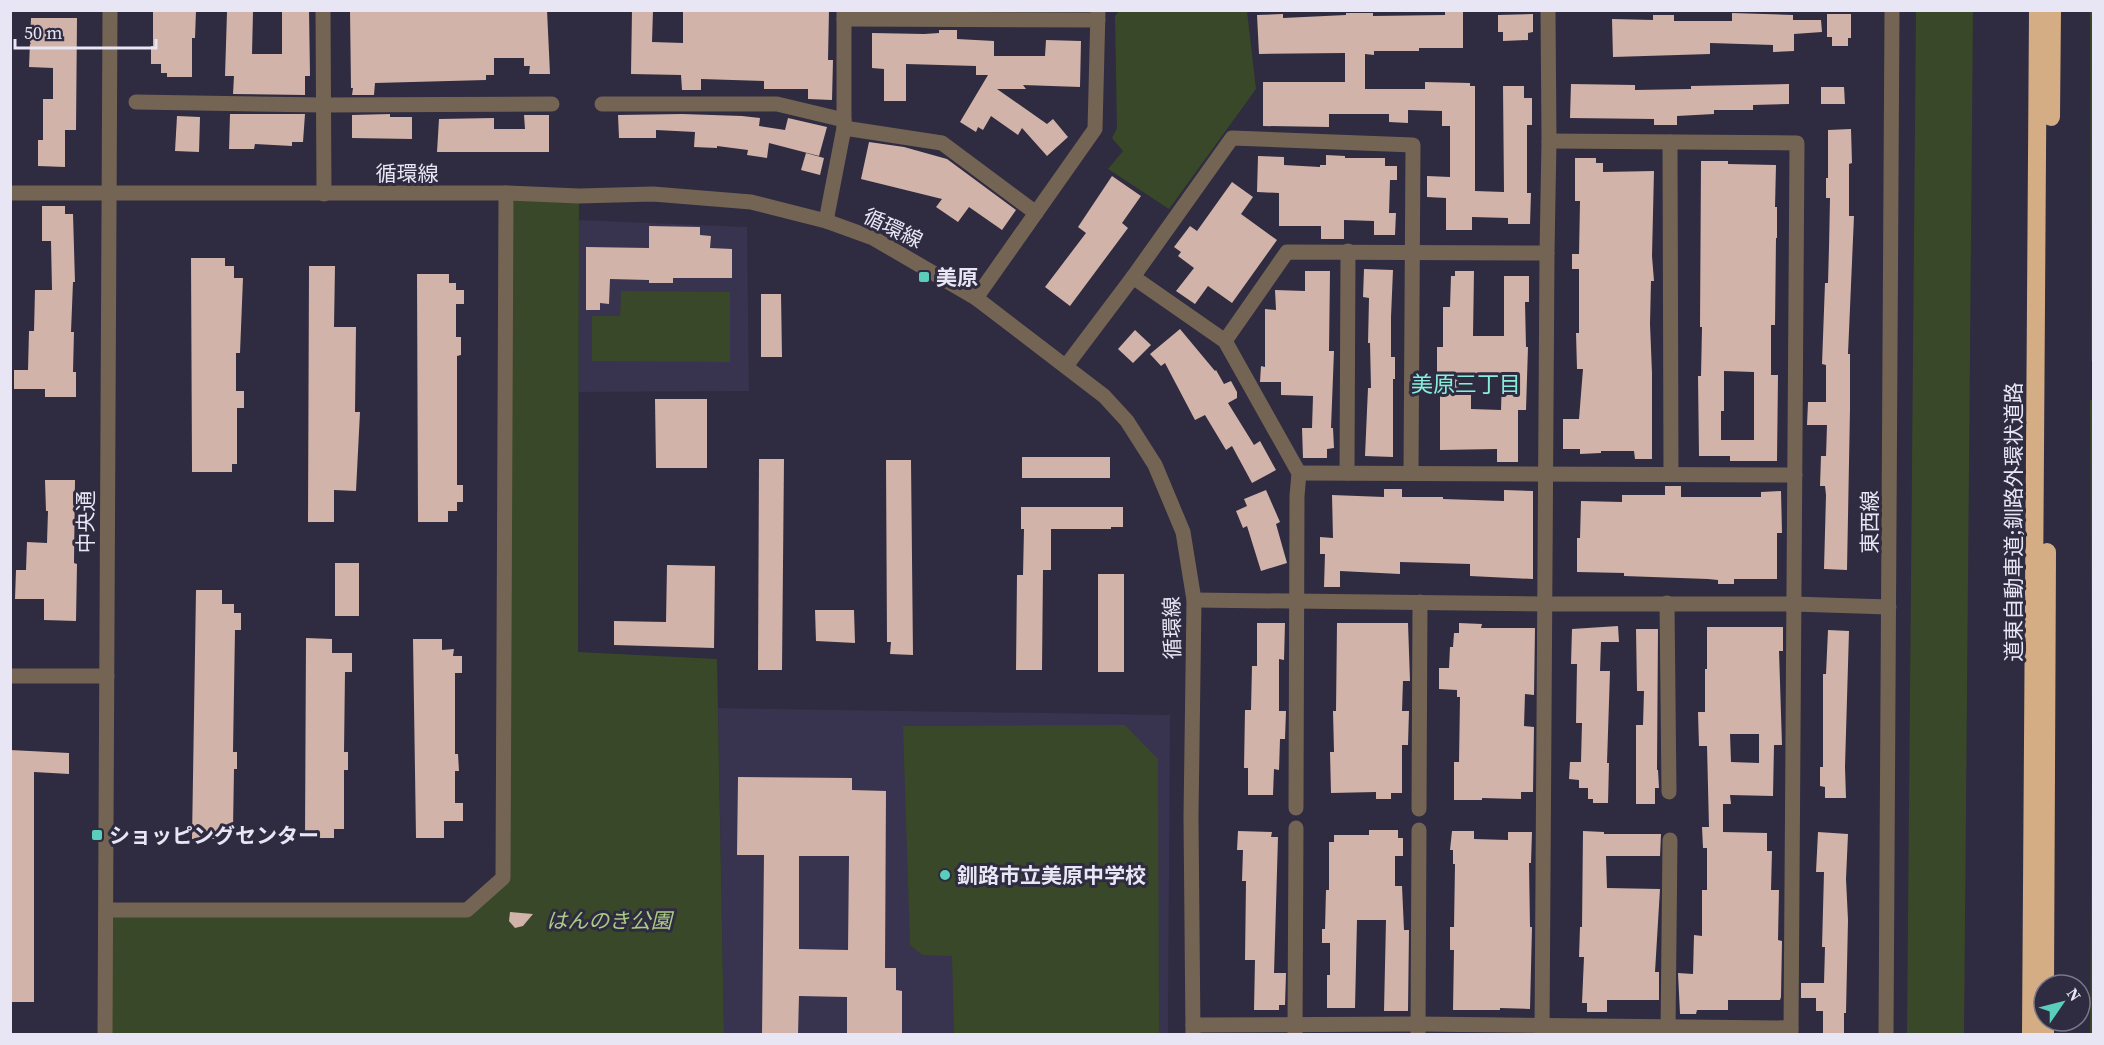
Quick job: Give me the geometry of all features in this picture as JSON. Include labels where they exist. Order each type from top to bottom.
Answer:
[{"type":"highway","name":"道東自動車道;釧路外環状道路","points":[[2031,1035],[2038,10]]},
{"type":"highway","name":"道東自動車道;釧路外環状道路","points":[[2045,973],[2052,10]]},
{"type":"street","name":"中央通","points":[[105,1035],[110,10]]},
{"type":"street","points":[[323,10],[324,194]]},
{"type":"street","points":[[1542,1030],[1548,10]]},
{"type":"street","name":"東西線","points":[[1886,1035],[1892,10]]},
{"type":"street","points":[[826,221],[844,124],[844,15],[1098,15],[1095,129],[976,298]]},
{"type":"street","points":[[136,102],[323,105],[552,104]]},
{"type":"street","points":[[602,104],[777,104],[844,124],[942,143],[1036,213]]},
{"type":"street","points":[[1066,366],[1232,138],[1413,144],[1411,473]]},
{"type":"street","points":[[1193,1030],[1791,1031],[1797,143],[1549,141]]},
{"type":"street","points":[[1670,142],[1671,473]]},
{"type":"street","name":"循環線","points":[[10,193],[506,193],[579,196],[653,194],[751,202],[826,221],[873,238],[976,298],[1104,396],[1127,421],[1155,465],[1183,532],[1194,600],[1191,817],[1193,1030]]},
{"type":"street","points":[[106,910],[467,910],[503,878],[506,193]]},
{"type":"street","points":[[1347,473],[1348,251]]},
{"type":"street","points":[[1225,341],[1287,252],[1547,253]]},
{"type":"street","points":[[1133,277],[1225,341],[1299,472],[1296,807]]},
{"type":"street","points":[[1299,472],[1795,475]]},
{"type":"street","points":[[1194,600],[1793,604],[1889,607]]},
{"type":"street","points":[[1419,810],[1420,602]]},
{"type":"street","points":[[1667,603],[1669,792]]},
{"type":"street","points":[[10,676],[107,676]]},
{"type":"street","points":[[1294,1030],[1296,828]]},
{"type":"street","points":[[1418,1029],[1419,830]]},
{"type":"street","points":[[1668,1031],[1670,840]]},
{"type":"shaded area","points":[[579,220],[747,227],[749,391],[579,392]]},
{"type":"shaded area","name":"釧路市立美原中学校","points":[[718,708],[1170,715],[1168,1034],[724,1034]]},
{"type":"green space","points":[[1120,10],[1247,11],[1256,89],[1169,209],[1108,169],[1123,151],[1112,138],[1117,128],[1115,16]]},
{"type":"green space","points":[[1916,11],[1973,11],[1964,1034],[1907,1034]]},
{"type":"green space","points":[[2090,11],[2094,11],[2093,361],[2091,361]]},
{"type":"green space","name":"はんのき公園","points":[[506,193],[579,196],[578,652],[717,659],[724,1034],[105,1034],[106,910],[467,910],[503,878]]},
{"type":"green space","points":[[621,291],[730,292],[730,362],[592,361],[592,316],[620,316]]},
{"type":"green space","points":[[2090,400],[2094,400],[2093,1034],[2090,1034],[2092,1033]]},
{"type":"green space","points":[[1125,725],[1158,759],[1159,1034],[954,1034],[952,956],[922,955],[910,945],[903,726]]},
{"type":"building","points":[[153,10],[196,10],[195,38],[192,38],[192,77],[167,77],[167,73],[161,73],[161,64],[151,64]]},
{"type":"building","points":[[282,10],[309,10],[310,76],[305,76],[305,95],[233,94],[234,76],[225,76],[227,12],[253,12],[252,54],[282,54]]},
{"type":"building","points":[[350,10],[547,10],[550,74],[529,74],[530,66],[524,66],[524,58],[494,58],[494,75],[486,75],[486,80],[375,83],[374,95],[352,95]]},
{"type":"building","points":[[632,10],[653,10],[652,42],[683,43],[683,10],[829,10],[828,60],[833,60],[832,100],[808,99],[808,89],[764,89],[764,81],[701,79],[701,90],[682,90],[681,75],[631,74]]},
{"type":"building","points":[[1445,11],[1463,11],[1463,48],[1419,48],[1419,51],[1374,51],[1374,55],[1365,54],[1365,89],[1425,89],[1425,82],[1470,83],[1470,86],[1475,86],[1475,191],[1504,192],[1503,86],[1524,86],[1524,98],[1532,98],[1532,125],[1527,125],[1527,193],[1531,193],[1530,224],[1508,224],[1508,218],[1472,217],[1472,230],[1446,230],[1446,198],[1427,197],[1427,176],[1450,177],[1450,126],[1442,126],[1442,111],[1408,110],[1408,123],[1389,122],[1389,114],[1329,114],[1329,127],[1263,126],[1263,82],[1345,82],[1345,53],[1259,54],[1257,15],[1283,14],[1283,18],[1346,15],[1346,13],[1373,13],[1373,16],[1445,15]]},
{"type":"building","points":[[1732,13],[1793,15],[1793,20],[1821,20],[1822,32],[1794,34],[1794,51],[1773,52],[1773,45],[1710,43],[1710,54],[1613,57],[1612,19],[1653,20],[1653,15],[1674,15],[1674,21],[1732,21]]},
{"type":"building","points":[[1533,14],[1533,32],[1528,33],[1528,40],[1503,41],[1503,32],[1498,32],[1498,15]]},
{"type":"building","points":[[1827,14],[1851,14],[1851,38],[1848,38],[1848,46],[1832,46],[1832,37],[1827,37]]},
{"type":"building","points":[[31,18],[77,18],[76,130],[65,130],[65,167],[38,166],[38,140],[43,140],[43,99],[53,99],[53,68],[29,67]]},
{"type":"building","points":[[939,30],[957,30],[957,39],[994,41],[994,56],[1045,56],[1046,40],[1081,41],[1080,87],[1023,85],[1026,89],[997,89],[1047,124],[1053,119],[1068,137],[1047,156],[1022,128],[1018,135],[991,116],[983,130],[978,127],[976,132],[960,122],[988,75],[976,75],[976,66],[906,64],[906,101],[884,101],[884,69],[872,68],[872,33],[924,34],[939,33]]},
{"type":"building","points":[[1571,84],[1635,85],[1635,90],[1691,89],[1691,86],[1789,84],[1789,104],[1753,105],[1753,110],[1714,110],[1714,114],[1677,116],[1677,125],[1654,125],[1654,119],[1570,118]]},
{"type":"building","points":[[1821,87],[1844,87],[1845,104],[1821,104]]},
{"type":"building","points":[[230,114],[305,114],[303,142],[292,142],[292,146],[255,144],[254,149],[229,149]]},
{"type":"building","points":[[390,114],[390,117],[412,117],[412,139],[352,138],[352,115]]},
{"type":"building","points":[[682,114],[760,118],[759,126],[785,130],[788,118],[827,127],[819,156],[769,143],[767,158],[747,155],[748,150],[717,146],[717,148],[694,147],[695,132],[656,130],[656,138],[619,138],[618,115]]},
{"type":"building","points":[[524,115],[549,115],[549,152],[437,152],[439,119],[494,118],[494,129],[525,129]]},
{"type":"building","points":[[177,116],[200,117],[199,152],[175,151]]},
{"type":"building","points":[[1851,129],[1849,216],[1854,216],[1848,354],[1850,354],[1850,409],[1847,570],[1824,569],[1826,495],[1825,486],[1820,486],[1821,456],[1826,456],[1827,425],[1807,425],[1808,402],[1826,402],[1826,365],[1822,364],[1825,283],[1828,283],[1829,247],[1830,198],[1826,198],[1828,130]]},
{"type":"building","points":[[869,142],[904,147],[947,159],[1016,210],[1002,230],[969,207],[958,222],[936,207],[942,199],[861,179]]},
{"type":"building","points":[[806,153],[824,158],[820,175],[801,170]]},
{"type":"building","points":[[1326,155],[1345,156],[1345,158],[1385,158],[1385,166],[1397,166],[1397,180],[1390,180],[1389,213],[1396,213],[1395,235],[1374,235],[1374,221],[1344,220],[1344,239],[1321,239],[1321,226],[1279,226],[1279,193],[1257,192],[1258,156],[1284,157],[1284,165],[1320,167],[1320,165],[1326,165]]},
{"type":"building","points":[[1575,158],[1596,158],[1596,163],[1603,163],[1603,172],[1654,171],[1652,256],[1654,281],[1651,281],[1650,324],[1652,459],[1635,459],[1634,451],[1601,451],[1601,453],[1580,454],[1580,449],[1563,449],[1563,419],[1579,419],[1583,369],[1577,369],[1579,269],[1572,269],[1572,254],[1579,254],[1580,201],[1575,201]]},
{"type":"building","points":[[1701,161],[1776,165],[1775,325],[1771,325],[1771,375],[1778,375],[1777,461],[1730,461],[1730,456],[1699,456],[1698,376],[1701,376],[1702,327],[1700,327]],"holes":[[[1724,371],[1754,372],[1754,440],[1721,440]]]},
{"type":"building","points":[[1112,176],[1141,196],[1122,223],[1128,228],[1070,306],[1045,287],[1086,233],[1078,227]]},
{"type":"building","points":[[1232,182],[1253,197],[1241,214],[1277,240],[1232,303],[1208,286],[1195,304],[1176,291],[1194,268],[1178,256],[1181,252],[1174,247],[1190,226],[1197,231]]},
{"type":"building","points":[[42,206],[65,206],[65,214],[73,214],[75,282],[73,282],[71,332],[74,332],[73,372],[76,372],[76,397],[45,397],[45,389],[14,389],[14,370],[28,370],[29,331],[34,331],[35,290],[52,290],[51,241],[42,241]]},
{"type":"building","points":[[649,226],[700,227],[700,235],[711,236],[710,248],[732,249],[732,278],[673,278],[673,283],[610,279],[609,304],[600,303],[600,310],[586,310],[586,247],[649,248]]},
{"type":"building","points":[[191,258],[225,258],[225,266],[234,266],[234,278],[243,278],[240,353],[236,353],[236,391],[244,391],[244,408],[237,408],[237,464],[232,464],[232,472],[192,472]]},
{"type":"building","points":[[309,266],[335,266],[334,327],[356,327],[355,412],[360,412],[356,491],[334,490],[334,522],[308,522]]},
{"type":"building","points":[[1364,269],[1393,270],[1391,357],[1395,357],[1395,379],[1393,379],[1393,457],[1365,456],[1368,388],[1371,388],[1370,343],[1368,343],[1369,298],[1363,297]]},
{"type":"building","points":[[1305,271],[1330,271],[1329,351],[1334,351],[1331,428],[1333,428],[1334,448],[1327,449],[1327,458],[1303,458],[1302,428],[1312,428],[1313,396],[1281,395],[1281,382],[1260,382],[1261,366],[1265,367],[1265,309],[1276,310],[1275,290],[1305,291]]},
{"type":"building","points":[[1455,271],[1474,271],[1473,336],[1504,336],[1504,276],[1529,276],[1529,302],[1525,302],[1526,347],[1528,347],[1526,410],[1518,410],[1518,462],[1497,462],[1497,449],[1440,450],[1440,393],[1424,394],[1423,374],[1437,374],[1437,347],[1443,347],[1443,307],[1450,307],[1451,276],[1455,276]],"holes":[[[1502,378],[1501,410],[1471,409],[1471,379]]]},
{"type":"building","points":[[417,274],[449,274],[449,283],[456,283],[456,290],[464,290],[464,304],[456,304],[456,337],[461,337],[461,355],[457,356],[457,485],[463,485],[463,502],[457,502],[457,511],[448,511],[448,522],[418,522]]},
{"type":"building","points":[[761,294],[781,294],[782,357],[761,357]]},
{"type":"building","points":[[1180,329],[1216,370],[1224,384],[1231,381],[1237,392],[1237,398],[1228,403],[1254,445],[1260,441],[1276,470],[1252,483],[1232,446],[1226,450],[1205,415],[1195,420],[1165,363],[1161,366],[1150,354]]},
{"type":"building","points":[[1135,330],[1151,345],[1133,363],[1118,349]]},
{"type":"building","points":[[655,399],[707,399],[707,468],[656,468]]},
{"type":"building","points":[[1022,457],[1110,457],[1110,478],[1022,478]]},
{"type":"building","points":[[759,459],[784,459],[782,670],[758,670]]},
{"type":"building","points":[[886,460],[911,460],[913,655],[890,654],[891,642],[887,642]]},
{"type":"building","points":[[45,480],[75,480],[76,621],[44,620],[44,599],[15,599],[16,570],[26,570],[27,542],[47,543],[48,511],[46,511]]},
{"type":"building","points":[[1665,486],[1681,486],[1681,497],[1761,497],[1761,492],[1781,491],[1782,533],[1777,533],[1777,579],[1734,579],[1734,584],[1718,584],[1718,580],[1708,579],[1577,572],[1577,538],[1580,538],[1581,501],[1622,502],[1622,495],[1665,495]]},
{"type":"building","points":[[1384,489],[1402,489],[1402,497],[1504,501],[1504,490],[1533,491],[1533,579],[1470,576],[1470,564],[1400,562],[1400,574],[1340,571],[1340,587],[1324,587],[1325,554],[1320,554],[1320,537],[1333,538],[1332,495],[1384,497]]},
{"type":"building","points":[[1266,490],[1280,522],[1276,524],[1287,563],[1261,571],[1247,526],[1243,528],[1236,511],[1247,506],[1244,499]]},
{"type":"building","points":[[1021,507],[1123,507],[1123,527],[1051,529],[1051,570],[1043,570],[1042,670],[1016,670],[1017,575],[1023,575],[1024,529],[1021,529]]},
{"type":"building","points":[[335,563],[359,563],[359,616],[335,616]]},
{"type":"building","points":[[667,565],[715,566],[714,648],[614,645],[614,621],[666,622]]},
{"type":"building","points":[[1098,574],[1124,574],[1124,672],[1098,672]]},
{"type":"building","points":[[196,590],[222,590],[222,604],[234,604],[234,613],[241,613],[241,630],[235,630],[233,752],[237,752],[237,769],[234,769],[233,828],[221,827],[221,839],[192,839]]},
{"type":"building","points":[[815,610],[854,610],[855,643],[816,641]]},
{"type":"building","points":[[1257,623],[1285,623],[1284,660],[1279,659],[1279,711],[1286,711],[1285,739],[1280,739],[1279,770],[1274,769],[1273,795],[1248,795],[1248,768],[1244,768],[1245,710],[1251,710],[1252,666],[1257,666]]},
{"type":"building","points":[[1337,623],[1408,623],[1410,681],[1403,681],[1402,711],[1409,711],[1408,745],[1402,745],[1402,793],[1391,793],[1391,799],[1376,799],[1376,792],[1331,793],[1330,752],[1334,752],[1333,711],[1336,711]]},
{"type":"building","points":[[1459,623],[1482,624],[1481,628],[1535,628],[1534,695],[1525,694],[1524,726],[1534,727],[1533,792],[1521,792],[1521,799],[1454,800],[1454,762],[1459,762],[1460,697],[1457,697],[1457,690],[1439,689],[1439,668],[1449,668],[1450,647],[1453,647],[1454,633],[1459,633]]},
{"type":"building","points":[[1618,626],[1619,642],[1601,642],[1600,671],[1610,671],[1608,803],[1593,803],[1593,799],[1588,799],[1588,788],[1579,788],[1579,780],[1569,779],[1570,762],[1581,762],[1582,723],[1576,723],[1577,664],[1571,664],[1572,629]]},
{"type":"building","points":[[1707,627],[1783,627],[1783,651],[1779,651],[1782,745],[1774,745],[1773,796],[1730,795],[1731,804],[1723,804],[1723,832],[1767,833],[1767,851],[1772,851],[1771,890],[1779,890],[1778,940],[1782,941],[1781,997],[1780,1000],[1728,1000],[1728,1010],[1697,1010],[1696,1014],[1680,1014],[1678,973],[1693,974],[1694,935],[1702,936],[1702,890],[1707,890],[1707,848],[1703,848],[1702,827],[1709,827],[1707,746],[1699,746],[1698,712],[1705,712],[1705,669],[1707,669]],"holes":[[[1730,734],[1759,734],[1759,763],[1731,762]]]},
{"type":"building","points":[[1636,629],[1658,629],[1657,770],[1659,788],[1655,788],[1655,804],[1636,804],[1636,725],[1643,725],[1644,691],[1637,691]]},
{"type":"building","points":[[1828,630],[1849,631],[1846,798],[1825,798],[1825,787],[1820,786],[1820,767],[1823,767],[1823,674],[1826,674]]},
{"type":"building","points":[[306,638],[332,639],[332,653],[352,653],[352,672],[345,672],[344,752],[348,752],[348,770],[344,770],[344,829],[334,829],[334,838],[305,838]]},
{"type":"building","points":[[413,639],[442,639],[442,650],[454,649],[453,656],[462,656],[462,673],[455,673],[455,754],[458,754],[459,771],[455,771],[455,803],[463,803],[463,821],[444,821],[444,838],[416,838]]},
{"type":"building","points":[[10,750],[69,753],[69,774],[34,772],[34,1002],[10,1002]]},
{"type":"building","points":[[738,777],[852,778],[852,790],[886,791],[885,968],[896,968],[896,990],[902,991],[902,1035],[847,1035],[847,997],[799,996],[798,1035],[762,1035],[764,855],[737,855]],"holes":[[[799,856],[849,856],[848,950],[799,949]]]},
{"type":"building","points":[[1369,830],[1398,830],[1398,838],[1403,838],[1403,856],[1395,856],[1395,886],[1402,886],[1404,930],[1409,930],[1408,1011],[1384,1011],[1386,920],[1357,920],[1355,1008],[1327,1008],[1330,943],[1322,943],[1322,929],[1325,929],[1326,890],[1329,890],[1329,842],[1334,842],[1334,835],[1369,835]]},
{"type":"building","points":[[1238,831],[1272,832],[1271,837],[1278,837],[1274,973],[1286,973],[1285,1005],[1279,1005],[1279,1010],[1254,1010],[1255,960],[1245,960],[1246,881],[1242,881],[1243,850],[1237,850]]},
{"type":"building","points":[[1452,831],[1474,831],[1474,839],[1508,840],[1508,832],[1532,832],[1531,863],[1529,863],[1530,927],[1532,927],[1530,1009],[1453,1010],[1454,950],[1450,950],[1450,927],[1454,927],[1455,864],[1453,864],[1453,850],[1450,850]]},
{"type":"building","points":[[1583,831],[1604,832],[1604,834],[1661,834],[1660,856],[1606,856],[1607,888],[1660,889],[1655,972],[1659,972],[1659,1000],[1607,1000],[1607,1012],[1587,1012],[1587,1003],[1582,1003],[1584,957],[1579,957],[1580,927],[1582,927]]},
{"type":"building","points":[[1818,832],[1848,834],[1844,1035],[1823,1035],[1823,1011],[1816,1011],[1816,998],[1801,998],[1801,983],[1824,983],[1825,947],[1822,947],[1824,872],[1816,872]]},
{"type":"building","points":[[510,912],[533,914],[523,926],[515,928],[509,921]]},
{"type":"place","name":"美原","points":[[924,277]]},
{"type":"place","name":"ショッピングセンター","points":[[97,835]]},
{"type":"place","name":"釧路市立美原中学校","points":[[945,875]]},
{"type":"district","name":"美原三丁目","points":[[1466,384]]}]
